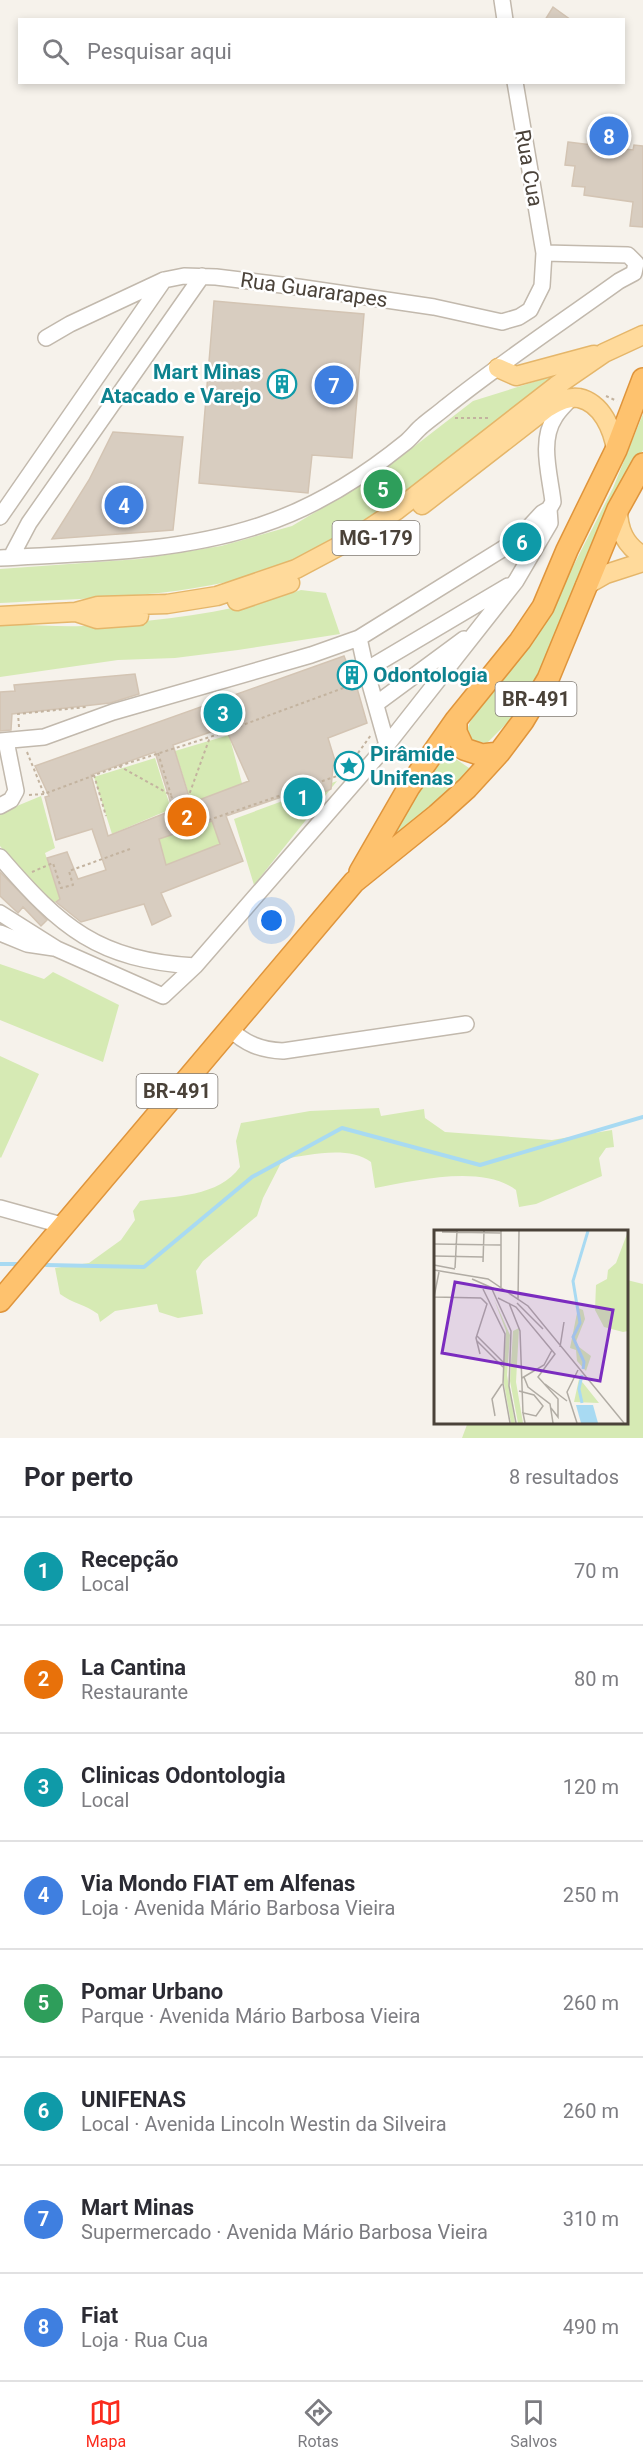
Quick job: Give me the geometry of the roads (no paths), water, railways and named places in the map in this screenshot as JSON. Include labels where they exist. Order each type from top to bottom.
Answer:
[{"type":"highway","name":"BR-491","points":[[0,1301],[354,882],[409,787],[456,720],[495,674],[543,607],[616,450],[643,379]]},
{"type":"highway","name":"BR-491","points":[[354,882],[467,788],[500,753],[523,722],[548,679],[618,509],[643,464]]},
{"type":"highway","points":[[456,720],[456,732],[464,749],[482,755],[500,753]]},
{"type":"main road","name":"MG-179","points":[[0,616],[76,612],[89,607],[167,604],[218,596],[296,569],[358,537],[397,510],[496,431],[604,353],[643,335]]},
{"type":"main road","points":[[498,368],[516,376],[604,353]]},
{"type":"main road","points":[[571,398],[579,398],[599,411],[614,434],[616,450]]},
{"type":"main road","name":"MG-179","points":[[76,612],[96,619],[220,607],[265,593],[304,577],[363,547],[408,516],[547,408],[571,398]]},
{"type":"main road","points":[[618,509],[623,536],[635,551],[643,556]]},
{"type":"main road","points":[[585,586],[606,574],[643,562]]},
{"type":"street","points":[[502,0],[505,18]]},
{"type":"street","name":"Rua Cua","points":[[515,84],[544,253]]},
{"type":"street","points":[[5,558],[182,545],[262,525],[299,510],[336,491],[407,441],[420,427],[498,368],[620,280],[634,273],[636,263],[628,255],[544,253]]},
{"type":"street","name":"Rua Guararapes","points":[[46,338],[70,324],[164,280],[184,276],[202,276],[434,307],[502,322],[519,317],[530,310],[542,286],[544,253]]},
{"type":"street","points":[[5,558],[202,276]]},
{"type":"street","points":[[0,517],[164,280]]},
{"type":"street","points":[[0,806],[11,800],[16,791],[3,741],[23,741],[44,737],[124,708],[311,655],[359,638],[517,540],[537,518],[549,509],[553,502],[547,446],[549,432],[554,418],[571,398]]},
{"type":"street","points":[[0,913],[57,949],[163,996],[195,966],[387,745],[516,581],[550,523],[549,509]]},
{"type":"street","points":[[364,675],[516,581]]},
{"type":"street","points":[[376,704],[479,628]]},
{"type":"street","points":[[359,638],[364,675],[376,704],[387,745]]},
{"type":"street","points":[[0,857],[53,915],[89,939],[126,956],[163,964],[195,966]]},
{"type":"street","points":[[0,933],[33,946],[57,949]]},
{"type":"street","points":[[229,1028],[251,1045],[267,1050],[283,1051],[466,1024]]},
{"type":"street","points":[[0,1208],[65,1226]]},
{"type":"waterway","points":[[46,1265],[144,1267],[252,1177],[342,1128],[480,1165],[643,1117]]},
{"type":"waterway","points":[[0,1264],[18,1264]]},
{"type":"place","name":"Fiat","points":[[609,136]]},
{"type":"place","name":"Mart Minas Atacado e Varejo","points":[[282,384]]},
{"type":"place","name":"Mart Minas","points":[[334,385]]},
{"type":"place","name":"Pomar Urbano","points":[[383,489]]},
{"type":"place","name":"Via Mondo FIAT em Alfenas","points":[[124,505]]},
{"type":"place","name":"UNIFENAS","points":[[522,542]]},
{"type":"place","name":"Odontologia","points":[[352,675]]},
{"type":"place","name":"Clinicas Odontologia","points":[[223,713]]},
{"type":"place","name":"Pirâmide Unifenas","points":[[349,766]]},
{"type":"place","name":"Recepção","points":[[303,797]]},
{"type":"place","name":"La Cantina","points":[[187,817]]}]
